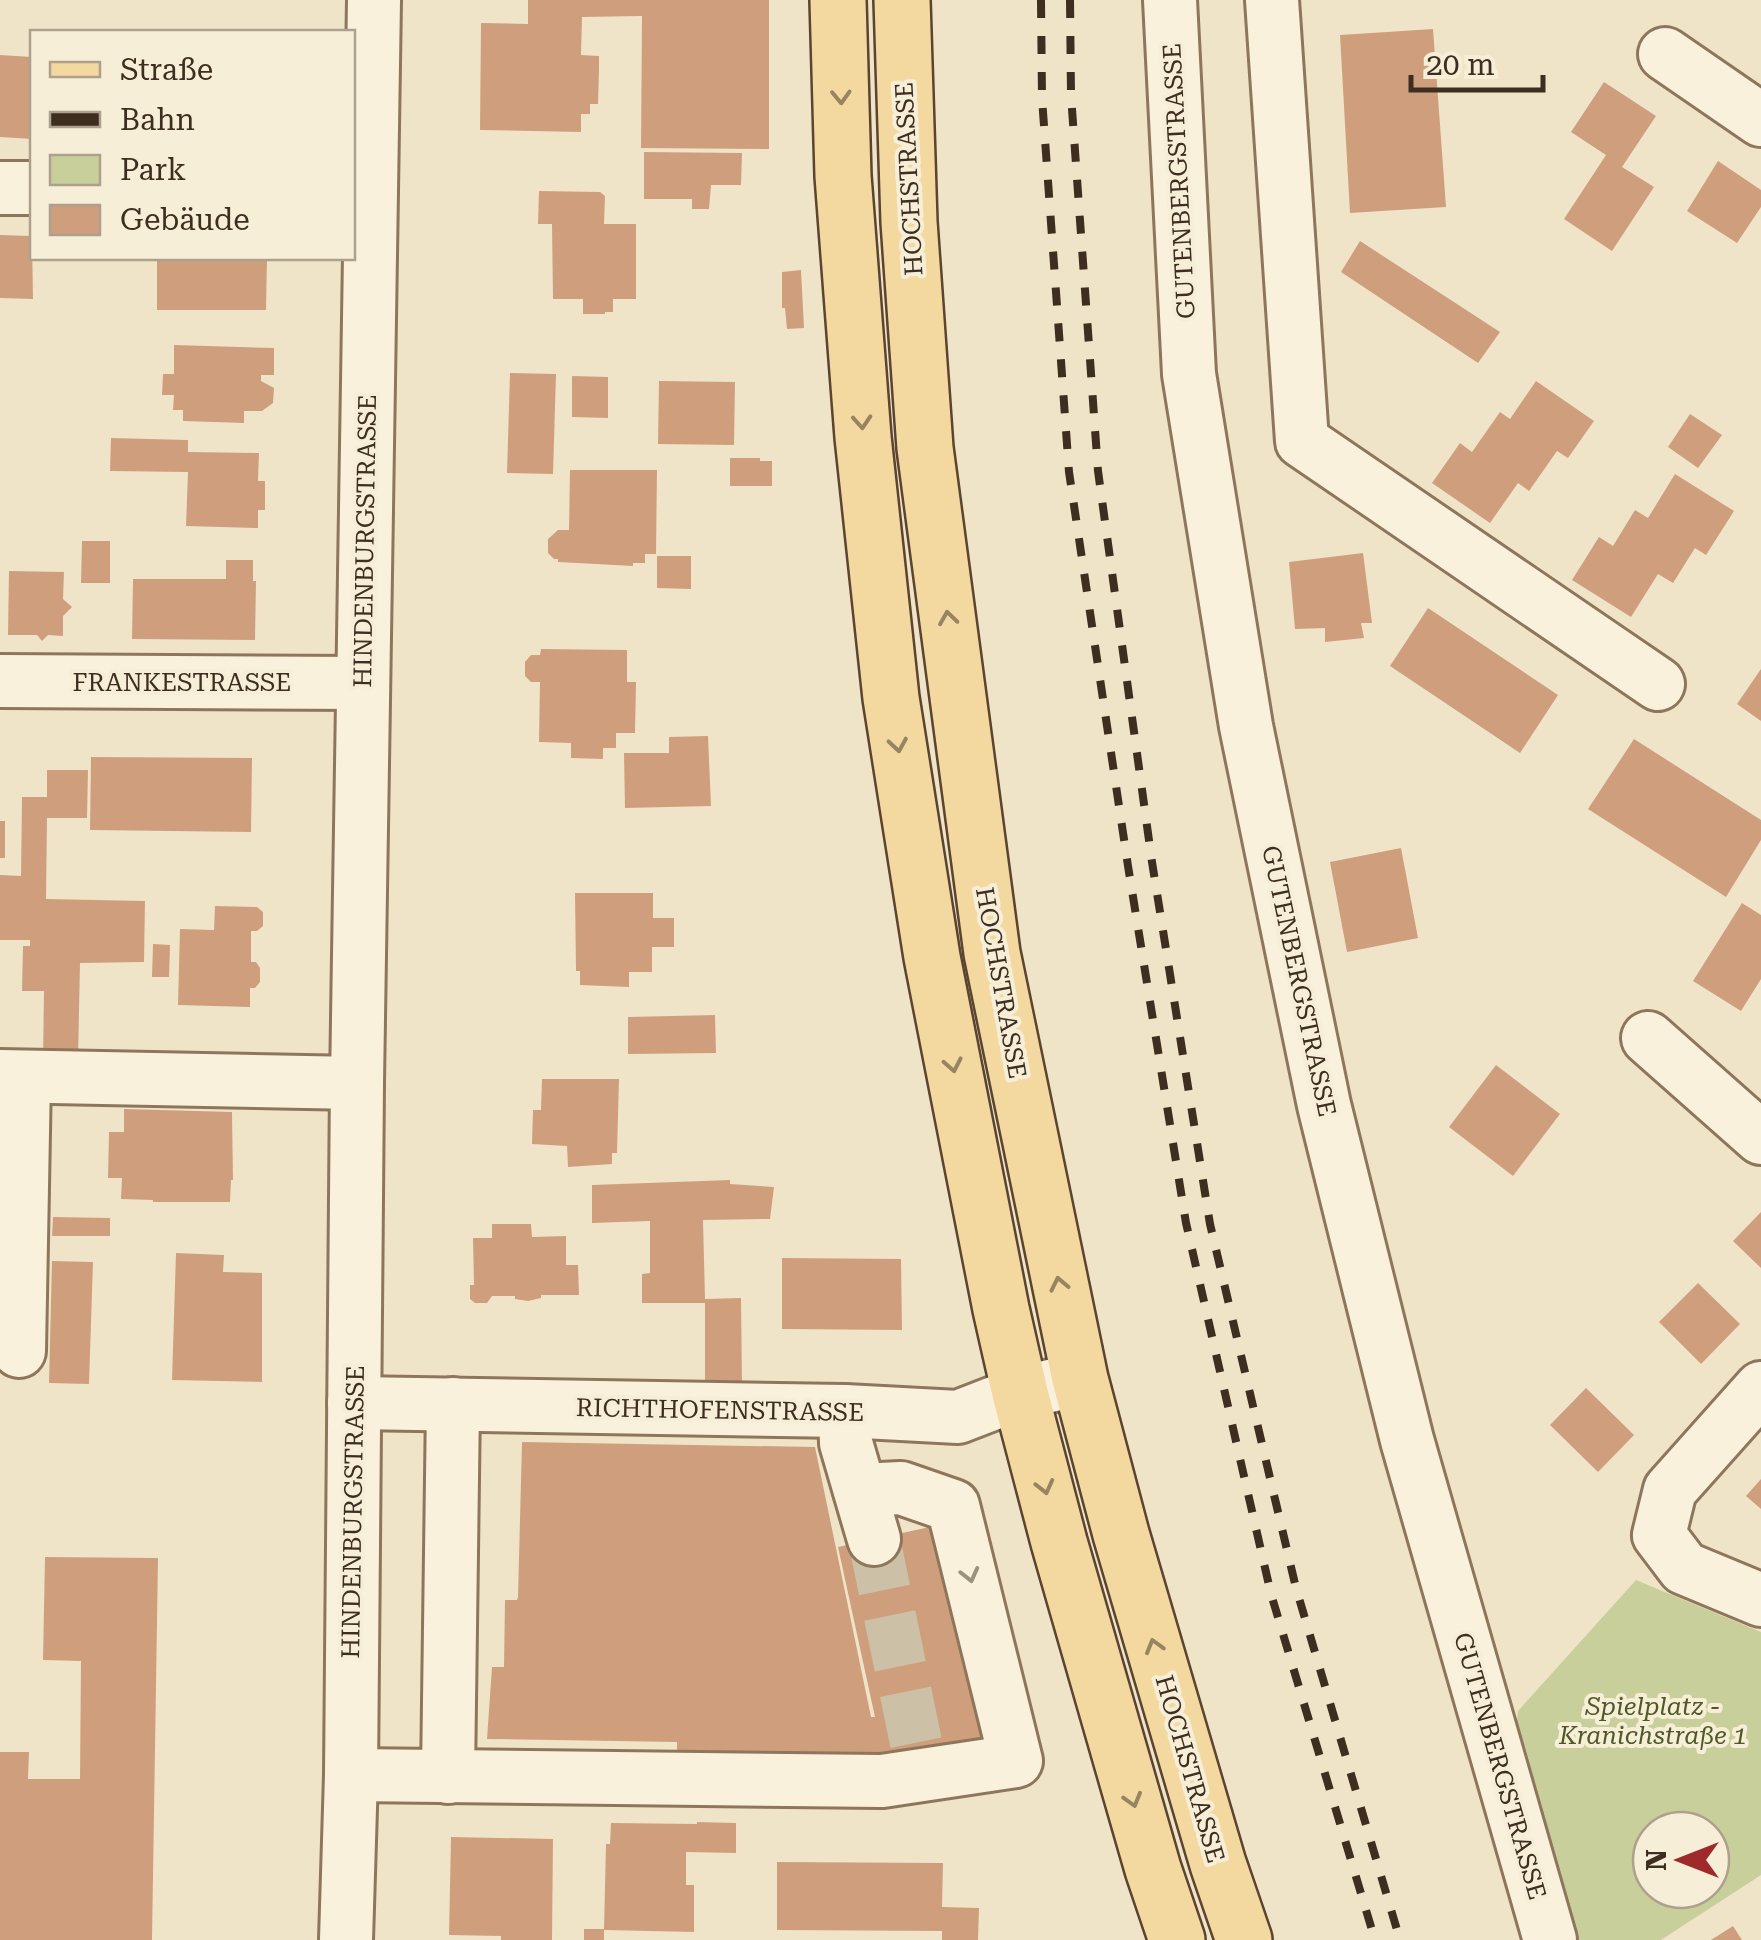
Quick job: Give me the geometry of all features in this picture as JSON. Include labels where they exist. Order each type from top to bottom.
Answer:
[{"type":"main road","points":[[838,0],[845,195],[863,437],[891,698],[932,957],[1020,1393],[1064,1560],[1177,1940]]},
{"type":"main road","name":"HOCHSTRASSE","points":[[902,0],[909,222],[925,448],[992,953],[1080,1379],[1142,1607],[1244,1940]]},
{"type":"street","name":"HINDENBURGSTRASSE","points":[[346,1940],[363,683],[362,195],[374,0]]},
{"type":"street","name":"GUTENBERGSTRASSE","points":[[1170,0],[1189,374],[1246,726],[1324,1105],[1407,1440],[1550,1940]]},
{"type":"street","points":[[1272,0],[1302,441],[1658,684]]},
{"type":"street","points":[[1664,54],[1761,120]]},
{"type":"street","points":[[0,188],[30,188]]},
{"type":"street","name":"FRANKESTRASSE","points":[[0,680],[363,683]]},
{"type":"street","points":[[1648,1038],[1761,1138]]},
{"type":"street","points":[[19,1352],[12,1076],[357,1083]]},
{"type":"street","name":"RICHTHOFENSTRASSE","points":[[354,1403],[958,1416],[1020,1393],[1080,1379]]},
{"type":"street","points":[[1761,1388],[1670,1490],[1660,1535],[1684,1568],[1761,1600]]},
{"type":"street","points":[[448,1777],[453,1404]]},
{"type":"street","points":[[351,1775],[882,1781],[921,1766],[1016,1762],[953,1506],[902,1488],[867,1514],[846,1443],[845,1411]]},
{"type":"green space","name":"Spielplatz - Kranichstraße 1","points":[[1636,1580],[1761,1632],[1761,1875],[1731,1894],[1731,1810],[1631,1810],[1631,1910],[1707,1910],[1661,1940],[1563,1940],[1512,1775],[1518,1711]]},
{"type":"building","points":[[528,0],[769,0],[769,149],[641,148],[642,16],[582,17],[581,55],[599,56],[599,70],[598,104],[590,104],[590,114],[581,114],[581,132],[480,130],[481,23],[528,24]]},
{"type":"building","points":[[1433,29],[1446,207],[1350,213],[1340,35]]},
{"type":"building","points":[[0,55],[30,57],[30,139],[0,137]]},
{"type":"building","points":[[1604,82],[1656,116],[1622,167],[1654,187],[1612,251],[1564,219],[1606,155],[1571,132]]},
{"type":"building","points":[[644,152],[742,153],[741,185],[711,185],[709,209],[692,209],[692,199],[644,199]]},
{"type":"building","points":[[1718,161],[1761,190],[1761,207],[1737,243],[1687,211]]},
{"type":"building","points":[[539,191],[600,192],[605,196],[604,224],[636,224],[636,299],[613,299],[613,312],[583,314],[583,299],[553,299],[552,224],[538,224]]},
{"type":"building","points":[[0,235],[30,236],[33,299],[0,298]]},
{"type":"building","points":[[1360,241],[1500,332],[1478,363],[1341,272]]},
{"type":"building","points":[[157,260],[267,260],[266,310],[157,310]]},
{"type":"building","points":[[801,270],[804,328],[787,329],[782,308],[782,272]]},
{"type":"building","points":[[174,345],[274,348],[274,375],[261,375],[261,381],[274,388],[273,403],[262,411],[244,411],[244,423],[183,421],[183,410],[173,410],[174,395],[162,395],[163,374],[174,374]]},
{"type":"building","points":[[510,373],[556,374],[553,474],[507,473]]},
{"type":"building","points":[[572,376],[608,377],[608,418],[572,417]]},
{"type":"building","points":[[659,381],[735,382],[734,445],[658,444]]},
{"type":"building","points":[[1536,381],[1594,421],[1568,458],[1557,451],[1529,491],[1518,483],[1490,523],[1432,483],[1460,443],[1472,452],[1500,412],[1510,419]]},
{"type":"building","points":[[1690,414],[1722,435],[1698,468],[1668,447]]},
{"type":"building","points":[[111,438],[188,440],[188,452],[259,453],[258,481],[265,481],[265,510],[258,510],[258,528],[186,526],[188,472],[110,471]]},
{"type":"building","points":[[730,458],[772,461],[772,486],[730,486]]},
{"type":"building","points":[[570,470],[657,470],[656,554],[645,554],[645,563],[633,566],[554,559],[548,553],[548,539],[558,530],[569,530]]},
{"type":"building","points":[[1675,474],[1734,511],[1706,555],[1695,548],[1673,583],[1658,574],[1631,617],[1572,580],[1599,537],[1613,546],[1635,510],[1648,518]]},
{"type":"building","points":[[82,541],[110,541],[110,583],[81,583]]},
{"type":"building","points":[[1363,553],[1372,623],[1361,623],[1364,638],[1325,642],[1325,628],[1295,629],[1289,562]]},
{"type":"building","points":[[657,556],[691,556],[691,589],[657,588]]},
{"type":"building","points":[[226,560],[253,560],[255,640],[132,639],[133,579],[226,579]]},
{"type":"building","points":[[9,571],[64,572],[63,599],[72,607],[63,616],[63,636],[48,635],[42,641],[37,635],[8,635]]},
{"type":"building","points":[[1428,608],[1558,695],[1520,753],[1390,666]]},
{"type":"building","points":[[541,649],[627,650],[627,682],[636,682],[635,733],[616,733],[616,748],[603,748],[603,759],[571,758],[571,743],[539,742],[540,682],[531,682],[525,676],[525,662],[531,655],[540,655]]},
{"type":"building","points":[[1761,669],[1761,721],[1737,704]]},
{"type":"building","points":[[708,736],[711,806],[625,808],[624,753],[669,753],[669,737]]},
{"type":"building","points":[[1634,739],[1761,820],[1761,840],[1726,897],[1588,809]]},
{"type":"building","points":[[91,757],[252,758],[251,832],[90,830]]},
{"type":"building","points":[[47,770],[88,770],[87,818],[47,818],[46,899],[145,901],[144,962],[80,963],[78,1060],[43,1060],[44,991],[22,991],[23,946],[30,946],[30,940],[0,940],[0,875],[21,876],[22,797],[47,797]]},
{"type":"building","points":[[0,821],[5,821],[5,858],[0,858]]},
{"type":"building","points":[[1401,848],[1418,938],[1347,952],[1330,862]]},
{"type":"building","points":[[575,893],[653,893],[653,918],[674,918],[674,947],[652,947],[652,972],[629,972],[629,987],[580,985],[580,971],[576,971]]},
{"type":"building","points":[[1742,903],[1761,915],[1761,979],[1741,1011],[1693,981]]},
{"type":"building","points":[[215,906],[257,907],[263,912],[263,926],[251,931],[251,962],[260,968],[260,982],[250,988],[250,1007],[178,1005],[180,929],[214,930]]},
{"type":"building","points":[[153,944],[170,945],[169,977],[152,977]]},
{"type":"building","points":[[715,1015],[716,1053],[628,1054],[628,1017]]},
{"type":"building","points":[[1496,1065],[1560,1114],[1513,1176],[1449,1127]]},
{"type":"building","points":[[542,1079],[619,1079],[617,1153],[612,1153],[612,1164],[568,1167],[567,1146],[532,1144],[533,1110],[541,1110]]},
{"type":"building","points":[[124,1109],[232,1112],[230,1202],[121,1199],[122,1178],[108,1178],[109,1132],[124,1132]]},
{"type":"building","points":[[730,1180],[730,1184],[774,1187],[770,1219],[703,1220],[705,1299],[741,1298],[742,1385],[705,1386],[705,1303],[642,1303],[642,1274],[650,1273],[650,1221],[592,1223],[592,1185]]},
{"type":"building","points":[[1761,1212],[1761,1268],[1733,1241]]},
{"type":"building","points":[[53,1217],[110,1218],[110,1236],[52,1236]]},
{"type":"building","points":[[492,1224],[531,1224],[532,1237],[566,1236],[566,1265],[578,1265],[579,1295],[541,1295],[528,1301],[515,1296],[492,1296],[487,1303],[470,1299],[470,1285],[474,1285],[473,1238],[492,1238]]},
{"type":"building","points":[[176,1253],[224,1255],[223,1272],[262,1273],[262,1382],[172,1380]]},
{"type":"building","points":[[782,1258],[901,1259],[902,1330],[782,1329]]},
{"type":"building","points":[[52,1261],[93,1262],[89,1384],[49,1383]]},
{"type":"building","points":[[1698,1283],[1740,1324],[1701,1364],[1659,1322]]},
{"type":"building","points":[[1586,1388],[1634,1435],[1598,1472],[1550,1425]]},
{"type":"building","points":[[522,1442],[815,1447],[871,1717],[875,1717],[838,1547],[948,1523],[995,1741],[919,1757],[677,1761],[677,1742],[487,1739],[492,1667],[504,1667],[505,1600],[518,1597]]},
{"type":"building","points":[[1761,1479],[1761,1509],[1746,1496]]},
{"type":"building","points":[[45,1557],[158,1558],[152,1940],[0,1940],[0,1752],[29,1752],[28,1779],[80,1779],[81,1661],[43,1660]]},
{"type":"building","points":[[611,1823],[736,1823],[736,1853],[686,1852],[686,1885],[694,1885],[694,1932],[604,1930],[604,1940],[584,1940],[584,1929],[604,1929],[606,1844],[610,1844]]},
{"type":"building","points":[[451,1837],[553,1839],[552,1940],[449,1935]]},
{"type":"building","points":[[777,1862],[943,1863],[942,1907],[979,1908],[978,1940],[942,1940],[942,1931],[777,1930]]},
{"type":"building","points":[[1733,1926],[1742,1940],[1711,1940]]},
{"type":"tunnel","points":[[874,1539],[919,1757]]},
{"type":"railway","points":[[1041,0],[1042,98],[1069,472],[1186,1223],[1271,1594],[1375,1940]]},
{"type":"railway","points":[[1070,0],[1071,95],[1098,471],[1152,862],[1210,1224],[1296,1588],[1400,1940]]}]
